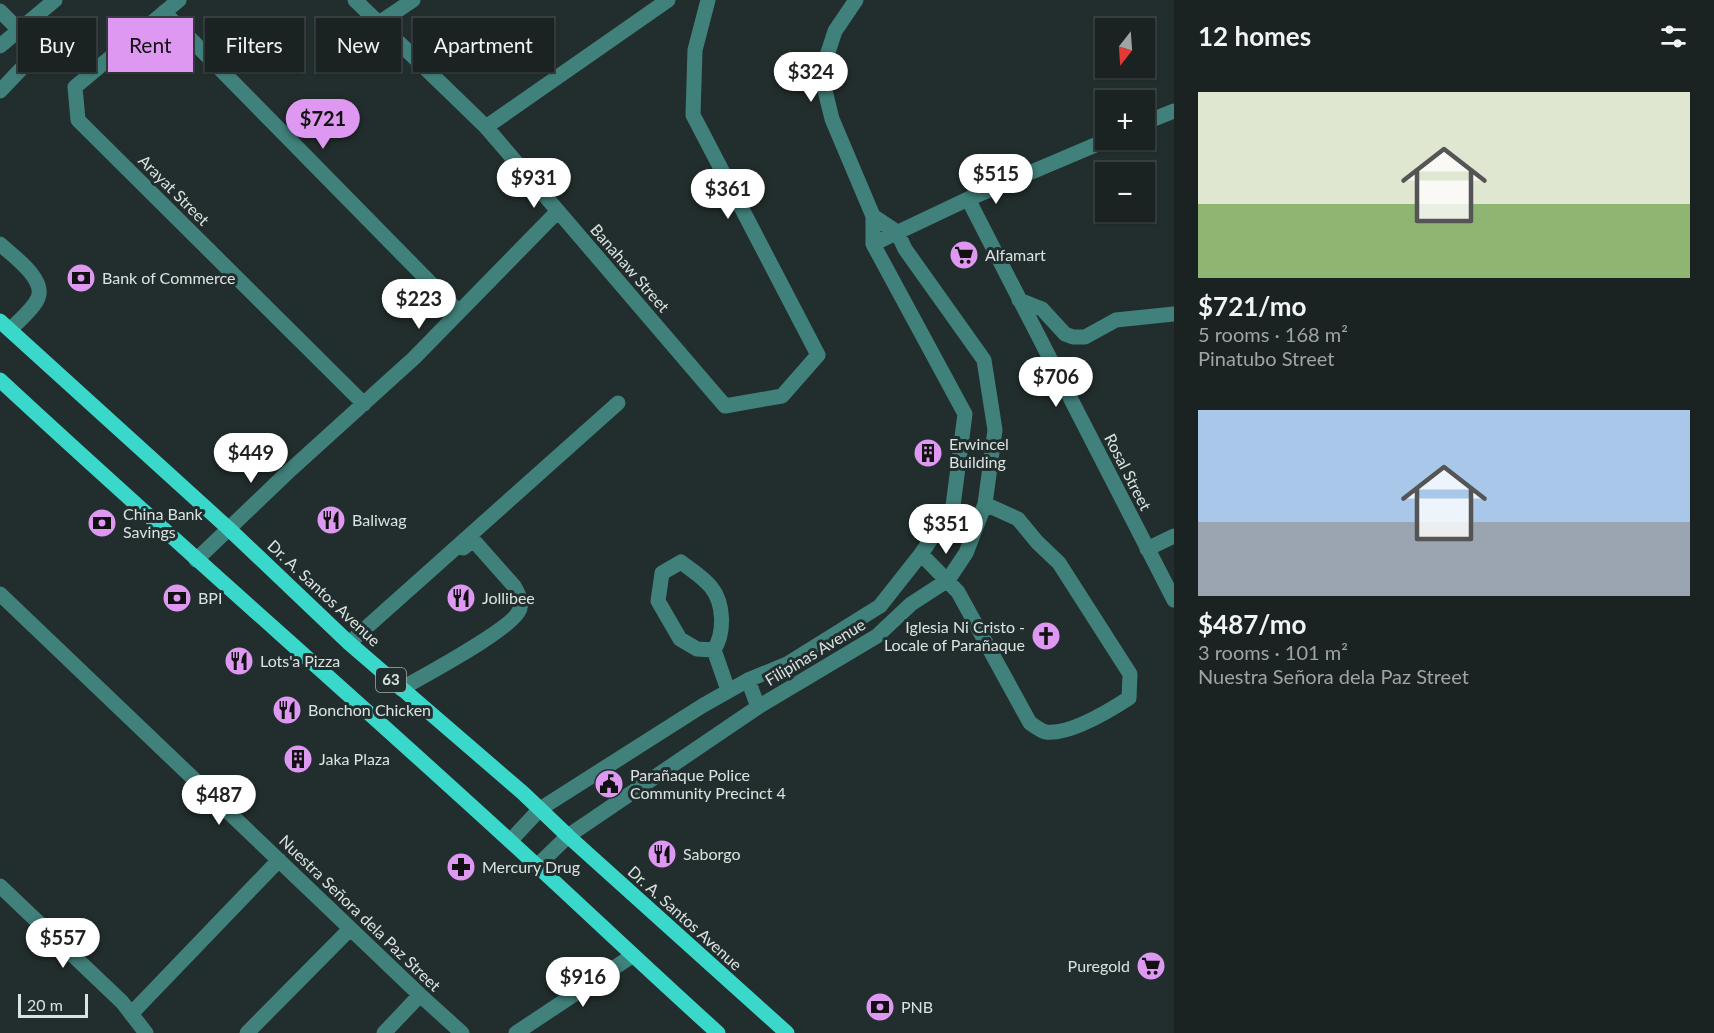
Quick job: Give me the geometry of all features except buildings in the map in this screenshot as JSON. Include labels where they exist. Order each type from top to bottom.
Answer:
[{"type":"main road","name":"Dr. A. Santos Avenue","points":[[5,326],[228,528],[349,643],[540,809],[787,1033]]},
{"type":"main road","name":"63","points":[[0,380],[196,560],[510,841],[718,1033]]},
{"type":"street","points":[[33,18],[55,0]]},
{"type":"street","name":"Arayat Street","points":[[179,0],[75,87],[78,120],[364,404]]},
{"type":"street","name":"Banahaw Street","points":[[355,0],[374,18]]},
{"type":"street","points":[[386,18],[413,0]]},
{"type":"street","points":[[486,128],[668,0]]},
{"type":"street","name":"Banahaw Street","points":[[401,45],[486,128],[725,406],[782,396],[818,355],[693,115],[695,50],[708,0]]},
{"type":"street","name":"Filipinas Avenue","points":[[510,841],[540,809],[728,690],[787,664],[880,606],[921,554],[953,506],[964,414],[873,244],[873,216],[832,119],[821,74],[835,31],[856,0]]},
{"type":"street","points":[[0,11],[18,29]]},
{"type":"street","points":[[164,12],[459,312]]},
{"type":"street","points":[[0,46],[18,31]]},
{"type":"street","points":[[0,91],[18,72]]},
{"type":"street","points":[[1155,119],[1174,111]]},
{"type":"street","points":[[873,244],[1095,145]]},
{"type":"street","name":"Rosal Street","points":[[968,200],[1174,600]]},
{"type":"street","points":[[196,560],[414,358],[558,211]]},
{"type":"street","name":"Filipinas Avenue","points":[[537,866],[568,836],[758,706],[877,636],[911,604],[948,580],[966,552],[985,504],[995,430],[984,360],[905,249],[897,232],[873,216]]},
{"type":"street","points":[[0,244],[36,279],[40,290],[37,300],[5,326]]},
{"type":"street","points":[[1019,300],[1042,309],[1065,334],[1073,337],[1085,337],[1116,320],[1174,314]]},
{"type":"street","points":[[349,643],[618,403]]},
{"type":"street","points":[[921,554],[957,592],[1030,723],[1044,732],[1062,732],[1129,698],[1130,674],[1059,563],[1018,519],[985,504]]},
{"type":"street","points":[[1147,549],[1174,536]]},
{"type":"street","points":[[401,689],[472,649],[515,618],[520,609],[519,594],[514,586],[472,541],[423,585],[412,589]]},
{"type":"street","points":[[681,562],[712,588],[723,614],[718,644],[714,650],[697,649],[680,639],[658,601],[662,573],[681,562]]},
{"type":"street","name":"Nuestra Señora dela Paz Street","points":[[0,594],[462,1033]]},
{"type":"street","points":[[714,650],[728,690]]},
{"type":"street","points":[[787,664],[796,684]]},
{"type":"street","points":[[748,680],[758,706]]},
{"type":"street","points":[[131,1014],[279,860]]},
{"type":"street","points":[[0,886],[122,1002],[146,1033]]},
{"type":"street","points":[[248,1033],[350,929]]},
{"type":"street","points":[[516,1033],[632,956]]},
{"type":"street","points":[[384,1033],[420,995]]},
{"type":"place","name":"Alfamart","points":[[964,255]]},
{"type":"place","name":"Bank of Commerce","points":[[81,278]]},
{"type":"place","name":"Erwincel Building","points":[[928,453]]},
{"type":"place","name":"Baliwag","points":[[331,520]]},
{"type":"place","name":"China Bank Savings","points":[[102,523]]},
{"type":"place","name":"BPI","points":[[177,598]]},
{"type":"place","name":"Jollibee","points":[[461,598]]},
{"type":"place","name":"Iglesia Ni Cristo - Locale of Parañaque","points":[[1046,636]]},
{"type":"place","name":"Lots'a Pizza","points":[[239,661]]},
{"type":"place","name":"Bonchon Chicken","points":[[287,710]]},
{"type":"place","name":"Jaka Plaza","points":[[298,759]]},
{"type":"place","name":"Parañaque Police Community Precinct 4","points":[[609,784]]},
{"type":"place","name":"Saborgo","points":[[662,854]]},
{"type":"place","name":"Mercury Drug","points":[[461,867]]},
{"type":"place","name":"Puregold","points":[[1151,966]]},
{"type":"place","name":"PNB","points":[[880,1007]]}]
